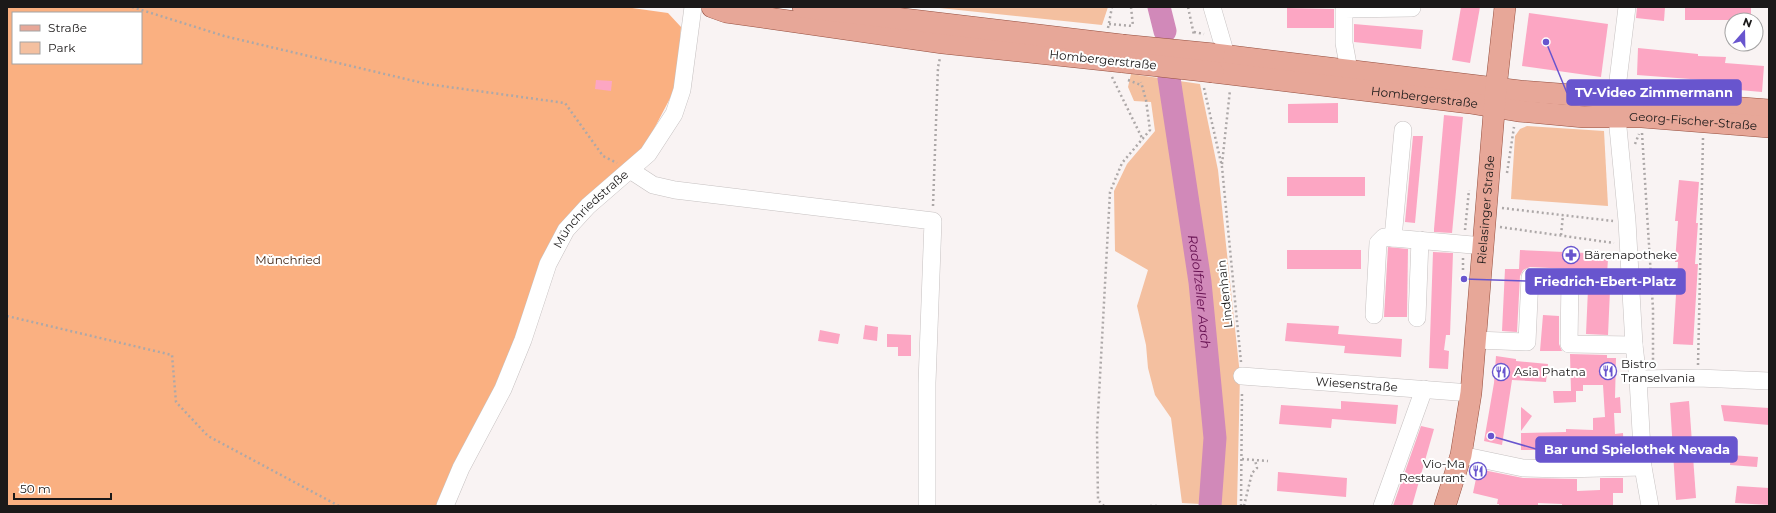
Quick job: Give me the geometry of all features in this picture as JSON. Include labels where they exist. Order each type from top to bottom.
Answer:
[{"type":"main road","name":"Hombergerstraße","points":[[712,7],[726,12],[943,43],[1117,56],[1495,98]]},
{"type":"main road","name":"Hombergerstraße","points":[[803,7],[1117,56]]},
{"type":"main road","name":"Rielasinger Straße","points":[[1446,506],[1461,455],[1471,392],[1495,98],[1505,7]]},
{"type":"main road","name":"Hombergerstraße","points":[[1214,66],[1349,70],[1495,98]]},
{"type":"main road","points":[[1495,98],[1584,117],[1617,108]]},
{"type":"main road","name":"Georg-Fischer-Straße","points":[[1617,108],[1769,110]]},
{"type":"main road","name":"Georg-Fischer-Straße","points":[[1617,108],[1642,117],[1769,128]]},
{"type":"street","name":"Münchriedstraße","points":[[445,506],[461,468],[504,389],[523,340],[548,264],[566,230],[588,206],[648,154],[674,114],[682,90],[693,7]]},
{"type":"street","points":[[1212,7],[1214,66]]},
{"type":"street","points":[[1349,70],[1344,43],[1344,9],[1412,7]]},
{"type":"street","points":[[1627,7],[1618,80],[1617,108],[1627,221],[1634,345],[1645,378],[1643,467],[1650,506]]},
{"type":"street","points":[[1393,238],[1403,130]]},
{"type":"street","points":[[630,170],[653,185],[675,190],[932,221],[927,383],[927,506]]},
{"type":"street","points":[[1374,315],[1378,243],[1384,237],[1484,246]]},
{"type":"street","points":[[1417,318],[1420,240]]},
{"type":"street","points":[[1476,340],[1527,342],[1530,277],[1570,279],[1569,344],[1634,345]]},
{"type":"street","name":"Wiesenstraße","points":[[1242,376],[1471,392]]},
{"type":"street","points":[[1645,378],[1698,378],[1769,382]]},
{"type":"street","points":[[1382,506],[1424,389]]},
{"type":"street","points":[[1461,455],[1523,468],[1563,469],[1643,467]]},
{"type":"path","points":[[132,7],[224,36],[427,84],[565,103],[603,156],[630,170]]},
{"type":"path","points":[[1109,24],[1133,27],[1131,7]]},
{"type":"path","points":[[1188,7],[1194,35]]},
{"type":"path","points":[[1117,56],[1118,92],[1143,140]]},
{"type":"path","name":"Lindenhain","points":[[1214,66],[1242,376],[1241,506]]},
{"type":"path","points":[[932,221],[938,67]]},
{"type":"path","points":[[1104,506],[1098,500],[1097,432],[1110,192],[1122,163],[1150,130],[1146,100],[1141,82]]},
{"type":"path","points":[[1222,167],[1231,84]]},
{"type":"path","points":[[1698,378],[1703,136],[1706,122]]},
{"type":"path","points":[[1642,131],[1653,309],[1654,360],[1645,378]]},
{"type":"path","points":[[1561,235],[1563,215]]},
{"type":"path","points":[[1486,216],[1563,215],[1627,221]]},
{"type":"path","points":[[1486,216],[1561,235],[1628,245]]},
{"type":"path","points":[[7,316],[172,355],[176,402],[208,436],[339,506]]},
{"type":"path","points":[[1242,459],[1268,461]]},
{"type":"path","points":[[1244,506],[1252,474],[1257,468],[1255,460]]},
{"type":"path","points":[[1150,506],[1159,506]]},
{"type":"green space","name":"Münchried","points":[[7,7],[625,7],[668,13],[681,27],[677,85],[644,148],[565,229],[521,340],[444,506],[7,506]]},
{"type":"green space","points":[[930,7],[1108,7],[1102,25]]},
{"type":"green space","points":[[1159,7],[1171,7],[1165,31]]},
{"type":"green space","points":[[1131,74],[1200,84],[1218,170],[1240,375],[1237,506],[1182,503],[1171,418],[1155,395],[1148,368],[1146,345],[1137,306],[1148,270],[1115,251],[1114,191],[1127,164],[1155,131],[1151,102],[1134,101],[1128,87]]},
{"type":"green space","points":[[1527,126],[1604,131],[1608,206],[1511,199],[1515,136],[1520,129]]},
{"type":"building","points":[[1461,7],[1480,7],[1470,63],[1452,60]]},
{"type":"building","points":[[1637,7],[1665,7],[1664,21],[1636,18]]},
{"type":"building","points":[[1685,7],[1751,7],[1751,12],[1724,12],[1724,20],[1685,20]]},
{"type":"building","points":[[1287,8],[1334,9],[1334,28],[1287,28]]},
{"type":"building","points":[[1529,13],[1608,24],[1601,77],[1522,66]]},
{"type":"building","points":[[1354,24],[1423,30],[1421,49],[1354,42]]},
{"type":"building","points":[[1638,48],[1698,54],[1698,56],[1726,57],[1725,63],[1764,66],[1762,92],[1716,88],[1717,81],[1637,75]]},
{"type":"building","points":[[596,80],[612,81],[611,91],[595,89]]},
{"type":"building","points":[[1338,103],[1338,123],[1288,123],[1288,104]]},
{"type":"building","points":[[1444,115],[1463,117],[1452,233],[1434,232]]},
{"type":"building","points":[[1413,136],[1423,136],[1415,223],[1405,222]]},
{"type":"building","points":[[1287,177],[1365,177],[1365,196],[1287,196]]},
{"type":"building","points":[[1679,180],[1699,182],[1695,264],[1698,264],[1693,345],[1673,344],[1678,262],[1675,262],[1678,221],[1675,221]]},
{"type":"building","points":[[1388,247],[1408,249],[1407,317],[1384,317]]},
{"type":"building","points":[[1287,250],[1361,250],[1361,269],[1287,269]]},
{"type":"building","points":[[1520,250],[1587,253],[1587,258],[1608,259],[1606,290],[1610,290],[1608,335],[1586,334],[1588,289],[1584,289],[1584,273],[1577,273],[1570,269],[1530,267],[1523,270],[1520,276],[1517,332],[1502,331],[1505,269],[1519,269]]},
{"type":"building","points":[[1433,252],[1453,253],[1450,335],[1446,335],[1444,350],[1449,351],[1448,369],[1429,368]]},
{"type":"building","points":[[1543,315],[1559,316],[1559,344],[1562,351],[1540,351]]},
{"type":"building","points":[[1287,323],[1339,326],[1338,334],[1402,339],[1401,357],[1344,353],[1345,346],[1285,341]]},
{"type":"building","points":[[865,325],[878,327],[877,341],[863,339]]},
{"type":"building","points":[[820,330],[840,334],[838,344],[818,341]]},
{"type":"building","points":[[887,334],[911,335],[911,356],[898,356],[898,347],[887,347]]},
{"type":"building","points":[[1570,354],[1607,355],[1607,358],[1616,358],[1615,398],[1620,397],[1621,413],[1614,413],[1615,434],[1623,433],[1624,449],[1604,450],[1573,449],[1573,447],[1551,447],[1551,450],[1521,450],[1521,433],[1566,432],[1566,429],[1593,430],[1593,418],[1605,417],[1603,385],[1583,385],[1583,391],[1576,391],[1576,402],[1554,403],[1553,391],[1571,391]]},
{"type":"building","points":[[1496,356],[1516,359],[1516,361],[1548,364],[1546,382],[1512,380],[1502,445],[1484,441],[1494,383]]},
{"type":"building","points":[[1341,401],[1398,405],[1396,424],[1332,419],[1331,428],[1279,424],[1281,405],[1341,409]]},
{"type":"building","points":[[1689,401],[1696,498],[1676,500],[1670,403]]},
{"type":"building","points":[[1721,405],[1769,408],[1769,425],[1724,421]]},
{"type":"building","points":[[1521,407],[1532,416],[1521,431]]},
{"type":"building","points":[[1421,426],[1434,429],[1412,506],[1393,506]]},
{"type":"building","points":[[1731,455],[1758,457],[1757,467],[1730,465]]},
{"type":"building","points":[[1478,469],[1523,478],[1577,479],[1577,491],[1600,490],[1600,478],[1623,478],[1623,493],[1613,493],[1613,506],[1562,506],[1562,504],[1538,503],[1538,506],[1499,506],[1499,504],[1497,504],[1498,499],[1473,493]]},
{"type":"building","points":[[1278,472],[1347,478],[1346,497],[1277,491]]},
{"type":"building","points":[[1737,486],[1769,488],[1769,505],[1735,503]]},
{"type":"waterway","name":"Radolfzeller Aach","points":[[1159,7],[1165,31]]},
{"type":"waterway","name":"Radolfzeller Aach","points":[[1169,78],[1200,282],[1215,438],[1210,506]]},
{"type":"place","name":"TV-Video Zimmermann","points":[[1546,42]]},
{"type":"place","name":"Bärenapotheke","points":[[1571,255]]},
{"type":"place","name":"Friedrich-Ebert-Platz","points":[[1464,279]]},
{"type":"place","name":"Bistro Transelvania","points":[[1608,371]]},
{"type":"place","name":"Asia Phatna","points":[[1501,372]]},
{"type":"place","name":"Bar und Spielothek Nevada","points":[[1491,436]]},
{"type":"place","name":"Vio-Ma Restaurant","points":[[1478,471]]}]
